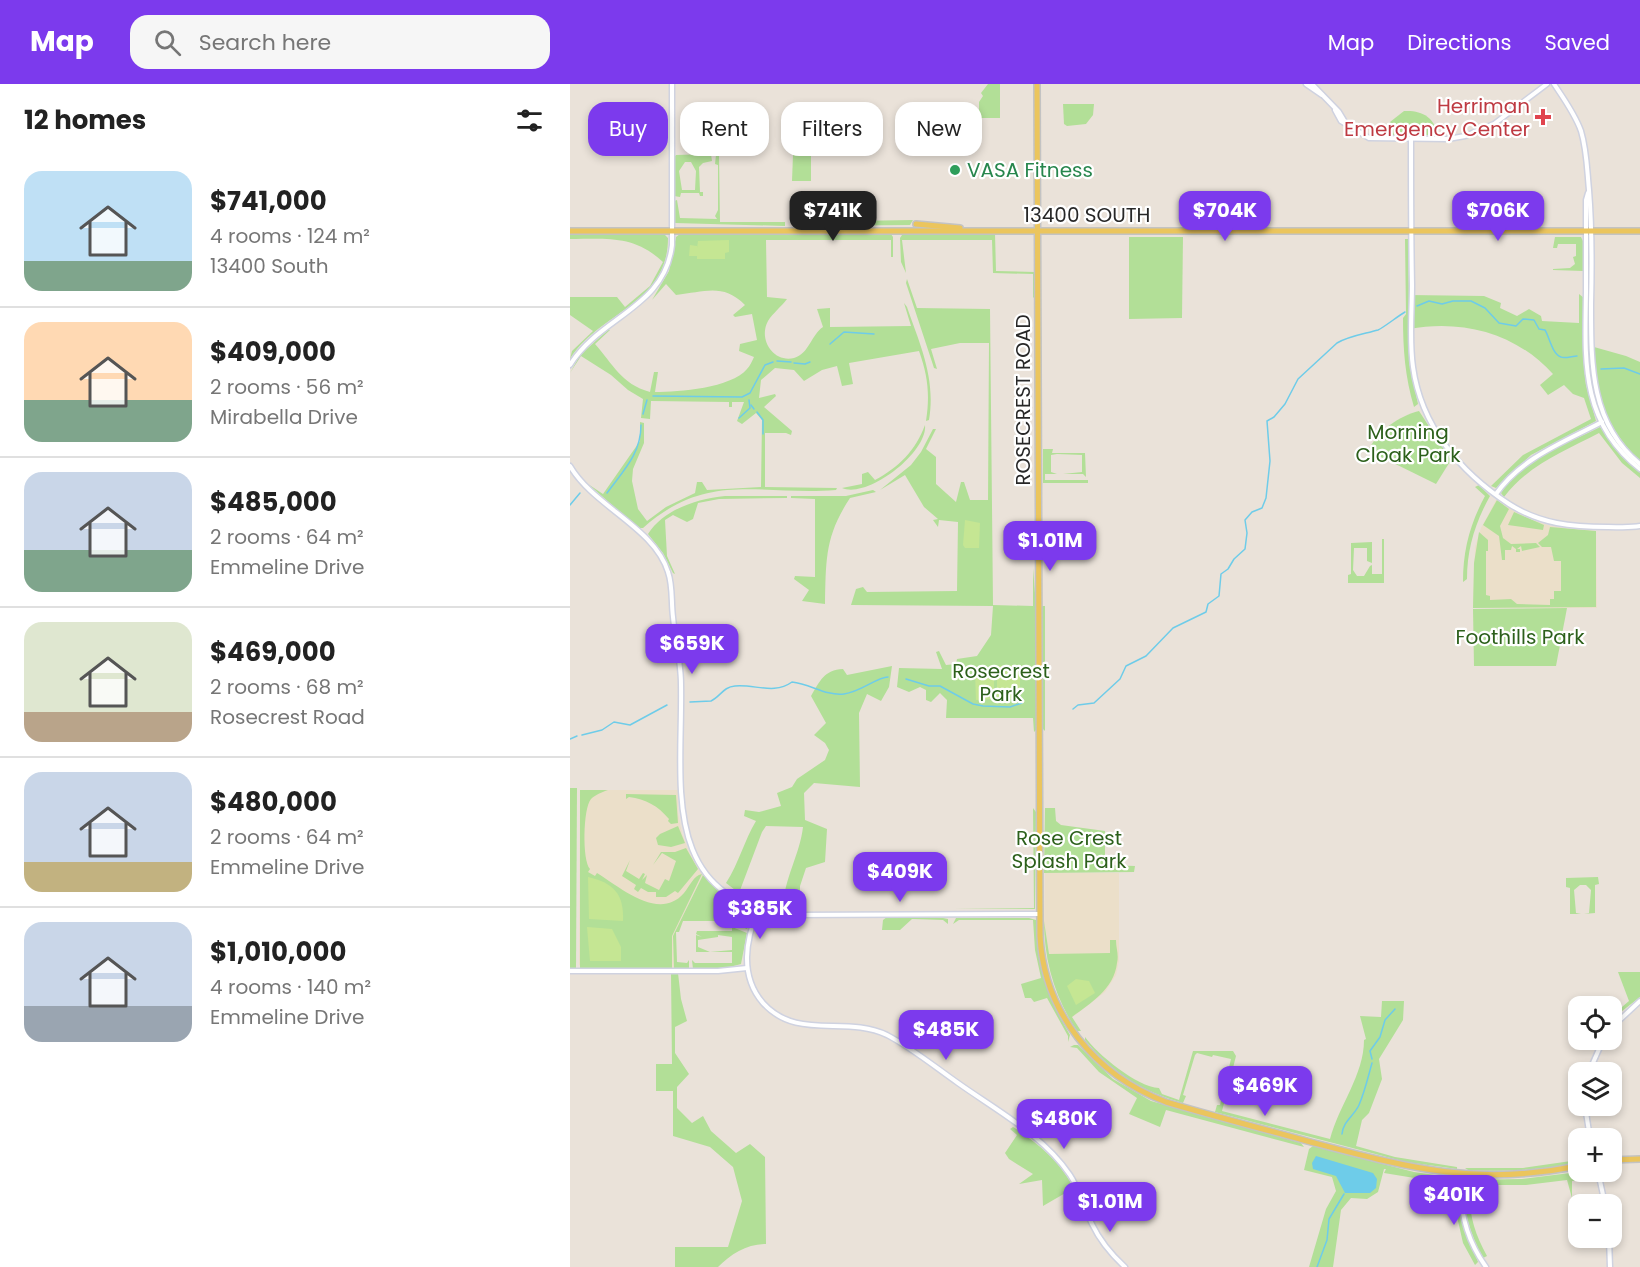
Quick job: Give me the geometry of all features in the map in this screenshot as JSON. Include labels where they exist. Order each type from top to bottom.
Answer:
[{"type":"main road","name":"ROSECREST ROAD","points":[[1037,84],[1040,914],[1044,970],[1061,1014],[1092,1055],[1133,1087],[1166,1102],[1412,1167],[1462,1174],[1527,1174],[1568,1168]]},
{"type":"main road","points":[[916,225],[953,226],[970,230]]},
{"type":"main road","name":"13400 SOUTH","points":[[570,231],[1640,231]]},
{"type":"main road","points":[[1622,1160],[1640,1159]]},
{"type":"street","points":[[570,364],[589,341],[647,297],[656,287],[668,263],[672,230],[672,84]]},
{"type":"street","points":[[1306,84],[1322,95]]},
{"type":"street","points":[[1312,84],[1335,110],[1335,114],[1359,133],[1369,138],[1411,140],[1448,139],[1481,131],[1513,111],[1547,84]]},
{"type":"street","points":[[1554,84],[1573,114],[1587,158],[1589,191],[1586,367],[1592,398],[1615,444],[1640,470]]},
{"type":"street","points":[[1411,140],[1413,366],[1418,392],[1427,416],[1442,442],[1455,459],[1496,494],[1525,513],[1557,524],[1587,527],[1640,526]]},
{"type":"street","points":[[1588,231],[1592,369],[1598,402],[1604,421],[1618,441],[1640,464]]},
{"type":"street","points":[[1496,494],[1528,462],[1604,421]]},
{"type":"street","points":[[570,466],[588,489],[652,545],[667,567],[671,582],[672,614],[681,678],[681,807],[686,835],[698,863],[714,882],[736,899],[758,909],[790,915],[1040,914]]},
{"type":"street","points":[[758,909],[748,944],[747,968],[757,994],[777,1015],[802,1025],[854,1026],[885,1034],[1043,1144],[1070,1175],[1093,1226],[1105,1245],[1125,1267]]},
{"type":"street","points":[[570,970],[702,972],[747,968]]},
{"type":"street","points":[[1622,1018],[1640,1002]]},
{"type":"street","points":[[1462,1174],[1461,1203],[1464,1222],[1474,1248],[1486,1267]]},
{"type":"street","points":[[1609,1248],[1610,1267]]},
{"type":"shaded area","points":[[1496,500],[1529,519],[1551,526],[1596,531],[1597,608],[1473,608],[1475,547],[1481,528]]},
{"type":"shaded area","points":[[580,790],[678,790],[678,813],[682,834],[690,854],[703,875],[673,936],[674,968],[579,965]]},
{"type":"shaded area","points":[[1045,873],[1119,873],[1119,961],[1116,975],[1105,992],[1070,1019],[1047,959],[1044,927]]},
{"type":"green space","points":[[988,84],[1000,84],[1000,118],[982,118],[982,102],[979,102],[983,96],[981,93]]},
{"type":"green space","points":[[1063,104],[1094,104],[1093,115],[1086,124],[1067,126],[1064,124]]},
{"type":"green space","points":[[1404,111],[1422,113],[1434,124],[1438,135],[1386,136],[1390,122]]},
{"type":"green space","points":[[680,155],[711,156],[712,161],[703,163],[699,167],[700,192],[703,192],[703,196],[699,193],[681,193],[680,197],[674,196],[674,157]],"holes":[[[685,162],[691,162],[696,171],[695,190],[682,190],[679,171]]]},
{"type":"green space","points":[[716,156],[719,156],[720,222],[785,222],[785,226],[675,223],[674,201],[677,200],[680,218],[717,219],[715,216],[718,210],[718,165],[715,164]]},
{"type":"green space","points":[[793,156],[811,156],[811,181],[792,181]]},
{"type":"green space","points":[[913,220],[910,225],[797,226],[793,222]]},
{"type":"green space","points":[[680,234],[891,234],[893,257],[891,257],[891,240],[766,240],[767,297],[787,299],[768,321],[765,328],[766,342],[769,348],[780,357],[786,359],[799,356],[823,327],[817,309],[830,308],[830,327],[911,326],[904,303],[922,348],[929,376],[931,405],[929,420],[926,421],[928,394],[926,377],[919,351],[849,363],[853,384],[842,386],[837,366],[822,370],[804,381],[794,370],[775,368],[761,380],[759,398],[775,394],[776,396],[764,407],[792,431],[791,435],[765,433],[765,487],[837,488],[836,490],[758,489],[712,492],[690,498],[667,510],[643,528],[638,528],[588,484],[603,494],[640,441],[640,422],[644,423],[644,443],[633,469],[632,481],[638,509],[647,521],[666,507],[695,493],[697,482],[702,482],[707,490],[761,487],[762,420],[756,413],[742,424],[737,421],[744,402],[732,402],[732,407],[729,407],[729,402],[651,401],[650,419],[641,418],[643,399],[611,375],[581,356],[570,373],[580,355],[608,330],[610,330],[595,344],[625,379],[650,392],[654,372],[658,372],[655,392],[665,392],[717,385],[729,381],[748,368],[754,357],[739,351],[740,344],[757,340],[752,314],[735,317],[733,315],[745,305],[737,298],[721,291],[676,295],[666,284],[652,300],[669,271],[676,237]]},
{"type":"green space","points":[[906,234],[995,234],[996,271],[1035,272],[1034,297],[1033,274],[993,273],[992,240],[902,240],[906,273],[901,262],[900,238]]},
{"type":"green space","points":[[570,235],[665,235],[668,238],[665,260],[657,278],[645,293],[598,329],[570,359],[572,351],[593,331],[570,315],[570,297],[617,297],[625,307],[650,286],[663,262],[642,247],[631,243],[608,239],[570,239]]},
{"type":"green space","points":[[1129,237],[1183,237],[1182,318],[1129,319]]},
{"type":"green space","points":[[1555,237],[1581,237],[1583,271],[1553,270],[1570,268],[1575,264],[1573,257],[1576,256],[1576,244],[1558,244],[1557,248],[1553,248]]},
{"type":"green space","points":[[1405,239],[1408,239],[1409,295],[1484,296],[1501,303],[1500,308],[1517,316],[1529,309],[1541,316],[1542,321],[1579,323],[1579,294],[1584,298],[1584,366],[1586,385],[1596,421],[1531,455],[1496,488],[1491,486],[1523,455],[1591,419],[1584,398],[1573,394],[1564,385],[1548,395],[1540,385],[1553,374],[1522,348],[1505,339],[1468,328],[1429,326],[1409,329],[1409,362],[1418,404],[1414,407],[1403,341],[1403,318],[1406,314]]},
{"type":"green space","points":[[729,240],[729,252],[725,253],[725,259],[697,259],[697,256],[689,256],[690,245],[697,246],[697,248],[698,241]]},
{"type":"green space","name":"Rosecrest Park","points":[[907,279],[917,308],[990,309],[993,605],[1033,606],[1033,568],[1036,606],[1036,730],[1034,732],[1033,718],[946,718],[947,700],[940,693],[931,702],[926,700],[926,690],[920,687],[909,692],[897,687],[899,668],[942,669],[936,652],[939,651],[946,665],[956,664],[957,659],[977,656],[991,635],[993,606],[851,605],[856,589],[863,587],[867,592],[957,591],[958,522],[939,520],[938,527],[933,520],[938,519],[924,507],[905,475],[880,490],[911,465],[933,429],[936,429],[926,449],[936,457],[936,484],[956,502],[961,482],[964,482],[970,500],[988,500],[989,343],[960,343],[931,349],[937,369],[934,368],[906,283]]},
{"type":"green space","points":[[1594,347],[1640,362],[1640,461],[1619,436],[1605,409],[1597,379]]},
{"type":"green space","name":"Morning Cloak Park","points":[[1419,411],[1451,460],[1436,484],[1369,449],[1390,425],[1404,416]]},
{"type":"green space","points":[[925,425],[917,448],[894,471],[866,487],[853,490],[842,488],[862,484],[862,474],[868,472],[875,480],[891,470],[911,450]]},
{"type":"green space","points":[[1600,427],[1620,453],[1640,472],[1640,478],[1622,463],[1599,433],[1536,467],[1504,497],[1501,493],[1520,471],[1532,462],[1559,446]]},
{"type":"green space","points":[[1043,449],[1053,449],[1052,453],[1085,453],[1086,477],[1083,474],[1063,474],[1082,472],[1082,455],[1057,454],[1051,455],[1051,472],[1057,474],[1045,474],[1045,480],[1088,480],[1088,483],[1043,483]]},
{"type":"green space","points":[[1479,485],[1490,496],[1473,536],[1468,557],[1467,579],[1463,582],[1468,538],[1485,496],[1475,487]]},
{"type":"green space","points":[[873,490],[876,492],[850,498],[836,524],[828,548],[825,604],[802,601],[809,590],[794,579],[795,576],[815,577],[815,499],[791,498],[791,496],[846,496]]},
{"type":"green space","points":[[725,496],[787,496],[787,498],[719,499],[698,503],[693,519],[687,522],[673,515],[665,520],[667,556],[675,574],[673,573],[663,553],[648,534],[663,518],[682,507]]},
{"type":"green space","points":[[1497,500],[1509,509],[1500,526],[1503,538],[1511,544],[1536,543],[1540,547],[1522,551],[1521,546],[1517,549],[1520,549],[1520,552],[1516,552],[1512,546],[1511,550],[1505,550],[1505,560],[1502,560],[1499,536],[1483,525]]},
{"type":"green space","points":[[1514,512],[1544,525],[1543,530],[1508,525]]},
{"type":"green space","points":[[965,520],[980,523],[979,548],[965,548],[963,545]]},
{"type":"green space","points":[[1550,527],[1596,531],[1596,607],[1473,608],[1474,563],[1479,532],[1488,540],[1486,595],[1490,596],[1490,600],[1511,599],[1517,604],[1550,605],[1550,599],[1554,599],[1554,591],[1561,591],[1561,561],[1554,561],[1551,547],[1542,547],[1538,543],[1548,535]]},
{"type":"green space","points":[[1382,539],[1384,539],[1384,583],[1348,583],[1348,575],[1351,574],[1351,543],[1372,542],[1372,563],[1367,561],[1367,548],[1354,548],[1353,570],[1357,576],[1364,576],[1372,565],[1372,574],[1382,574]]},
{"type":"green space","points":[[1042,606],[1045,606],[1045,731],[1042,728]]},
{"type":"green space","name":"Foothills Park","points":[[1567,608],[1556,666],[1474,666],[1473,609]]},
{"type":"green space","name":"Rosecrest Park","points":[[1020,665],[1020,699],[997,699],[997,666]]},
{"type":"green space","points":[[892,666],[889,687],[881,701],[867,694],[859,713],[860,787],[814,783],[804,793],[805,820],[827,829],[825,862],[806,868],[800,886],[800,908],[783,907],[786,886],[803,827],[766,826],[739,893],[726,883],[756,821],[744,816],[745,810],[759,812],[781,806],[777,793],[792,787],[797,779],[825,760],[829,750],[825,743],[814,735],[826,723],[811,696],[820,681],[827,674],[837,670],[843,669],[847,675]]},
{"type":"green space","points":[[975,672],[994,672],[994,699],[976,700]]},
{"type":"green space","points":[[570,788],[577,788],[576,968],[570,968]]},
{"type":"green space","points":[[580,790],[608,790],[595,796],[588,804],[584,834],[587,864],[590,869],[588,872],[595,876],[597,873],[640,899],[663,904],[674,901],[684,893],[694,879],[702,874],[672,936],[672,968],[580,968]]},
{"type":"green space","points":[[626,794],[676,795],[678,823],[671,824],[660,810],[646,801],[629,797],[626,799]]},
{"type":"green space","points":[[1033,808],[1036,812],[1035,909],[954,909],[1034,908]]},
{"type":"green space","name":"Rose Crest Splash Park","points":[[1045,808],[1055,808],[1056,821],[1061,825],[1105,831],[1105,863],[1135,866],[1134,872],[1044,873]]},
{"type":"green space","points":[[678,826],[685,843],[671,847],[658,845],[656,838],[660,834]]},
{"type":"green space","points":[[686,848],[698,869],[678,893],[675,891],[666,897],[656,897],[656,892],[648,892],[641,888],[638,892],[634,889],[636,885],[622,876],[630,860],[626,871],[639,879],[643,873],[645,874],[642,880],[647,875],[645,883],[659,890],[665,879],[669,881],[676,861],[662,853],[653,865],[661,852],[675,852]]},
{"type":"green space","points":[[703,875],[726,896],[752,910],[753,914],[747,929],[729,921],[683,921],[679,932],[676,932],[677,962],[687,963],[689,960],[689,968],[674,968],[673,936]]},
{"type":"green space","points":[[588,877],[611,886],[616,891],[622,904],[623,921],[589,919]]},
{"type":"green space","points":[[1598,877],[1599,884],[1595,885],[1595,913],[1584,914],[1589,913],[1591,890],[1586,885],[1580,885],[1574,890],[1576,913],[1581,914],[1570,914],[1570,888],[1566,887],[1566,878]]},
{"type":"green space","points":[[887,917],[943,918],[948,919],[948,924],[943,920],[912,919],[900,930],[882,930],[883,920]]},
{"type":"green space","points":[[956,918],[1029,918],[1036,920],[1041,966],[1050,994],[1070,1035],[1068,1042],[1068,1036],[1047,998],[1034,1002],[1031,998],[1025,998],[1021,984],[1041,978],[1035,950],[1033,920],[959,920],[953,924]]},
{"type":"green space","points":[[1044,921],[1049,954],[1110,953],[1110,940],[1116,940],[1118,960],[1111,980],[1100,994],[1072,1017],[1081,1031],[1077,1031],[1069,1018],[1052,979],[1046,950]]},
{"type":"green space","points":[[587,927],[612,929],[621,947],[621,961],[590,961]]},
{"type":"green space","points":[[732,927],[747,933],[741,964],[726,968],[693,969],[692,960],[695,963],[732,963],[732,952],[710,952],[696,952],[696,935],[702,937],[696,934],[697,931],[732,931]],"holes":[[[718,935],[732,937],[732,950],[710,952],[698,947],[698,940],[718,937]]]},
{"type":"green space","points":[[1618,972],[1640,972],[1640,997],[1622,1011],[1622,1007],[1629,1001]]},
{"type":"green space","points":[[671,973],[678,973],[681,999],[687,1021],[675,1027],[675,1053],[689,1074],[677,1087],[677,1108],[692,1123],[703,1116],[711,1131],[736,1153],[750,1144],[765,1157],[766,1244],[740,1251],[718,1267],[675,1267],[675,1247],[728,1247],[742,1201],[733,1167],[710,1147],[673,1136],[673,1091],[656,1091],[656,1064],[672,1064]]},
{"type":"green space","points":[[1076,979],[1089,981],[1095,993],[1076,1005],[1067,986]]},
{"type":"green space","points":[[1382,1001],[1404,1001],[1403,1020],[1379,1059],[1382,1079],[1369,1113],[1362,1120],[1356,1146],[1395,1157],[1457,1167],[1457,1169],[1406,1162],[1215,1112],[1217,1105],[1220,1105],[1231,1059],[1197,1053],[1183,1095],[1186,1096],[1183,1103],[1141,1087],[1106,1062],[1085,1040],[1085,1037],[1108,1060],[1129,1076],[1159,1088],[1162,1094],[1179,1100],[1193,1051],[1233,1051],[1236,1056],[1222,1111],[1330,1139],[1356,1078],[1363,1053],[1366,1039],[1360,1016],[1381,1017]]},
{"type":"green space","points":[[1078,1045],[1113,1079],[1151,1101],[1301,1143],[1304,1147],[1166,1110],[1160,1127],[1129,1114],[1137,1098],[1099,1072],[1077,1048],[1070,1047]]},
{"type":"green space","points":[[1013,1127],[1048,1153],[1074,1188],[1043,1206],[1042,1180],[1019,1184],[1033,1174],[1009,1159],[1005,1153],[1017,1135],[1010,1129]]},
{"type":"green space","points":[[1313,1146],[1414,1172],[1456,1178],[1461,1215],[1478,1262],[1475,1265],[1463,1243],[1453,1199],[1448,1200],[1451,1184],[1384,1173],[1386,1169],[1384,1169],[1378,1192],[1367,1199],[1351,1198],[1341,1210],[1333,1267],[1309,1267],[1326,1209],[1336,1191],[1332,1177],[1304,1170],[1309,1149]]},
{"type":"green space","points":[[1568,1161],[1568,1164],[1523,1170],[1482,1171],[1465,1168],[1523,1168]]},
{"type":"green space","points":[[1568,1173],[1568,1182],[1572,1182],[1572,1194],[1567,1180],[1526,1185],[1470,1185],[1473,1222],[1487,1256],[1483,1258],[1474,1240],[1466,1213],[1463,1183],[1465,1180],[1522,1179]]},
{"type":"water","points":[[1316,1156],[1373,1173],[1377,1179],[1376,1188],[1370,1193],[1345,1193],[1336,1176],[1313,1169],[1312,1163]]},
{"type":"waterway","points":[[1417,306],[1429,301],[1442,304],[1453,301],[1471,301],[1485,308],[1499,323],[1516,326],[1523,319],[1534,320],[1539,329],[1545,330],[1558,355],[1564,358],[1577,356]]},
{"type":"waterway","points":[[1073,709],[1078,705],[1094,703],[1120,679],[1126,666],[1146,656],[1173,628],[1206,612],[1208,604],[1219,596],[1221,574],[1245,549],[1247,533],[1245,520],[1252,512],[1262,508],[1266,498],[1270,461],[1267,421],[1274,417],[1285,404],[1298,379],[1337,343],[1378,330],[1405,312]]},
{"type":"waterway","points":[[830,344],[844,332],[874,334]]},
{"type":"waterway","points":[[777,361],[791,362]]},
{"type":"waterway","points":[[653,396],[742,397],[750,393],[765,365],[773,362]]},
{"type":"waterway","points":[[794,363],[810,362]]},
{"type":"waterway","points":[[1601,369],[1624,368],[1640,374]]},
{"type":"waterway","points":[[643,414],[647,400]]},
{"type":"waterway","points":[[739,418],[750,408],[749,400]]},
{"type":"waterway","points":[[751,405],[754,409]]},
{"type":"waterway","points":[[757,412],[763,420],[763,434]]},
{"type":"waterway","points":[[607,493],[634,453],[638,445],[641,425]]},
{"type":"waterway","points":[[570,505],[580,493]]},
{"type":"waterway","points":[[690,702],[711,701],[731,687],[778,688],[792,682],[831,693],[844,694],[888,677]]},
{"type":"waterway","points":[[906,679],[929,686],[940,686],[973,704],[1010,707],[1022,703]]},
{"type":"waterway","points":[[582,735],[602,730],[614,722],[630,725],[667,705]]},
{"type":"waterway","points":[[570,739],[577,736]]},
{"type":"waterway","points":[[1372,1059],[1370,1051],[1380,1037],[1385,1020],[1395,1009]]},
{"type":"waterway","points":[[1342,1134],[1344,1126],[1359,1105],[1372,1063]]},
{"type":"waterway","points":[[1317,1267],[1327,1240],[1329,1219],[1344,1194]]},
{"type":"place","name":"Herriman Emergency Center","points":[[1543,117]]},
{"type":"place","name":"VASA Fitness","points":[[955,170]]}]
